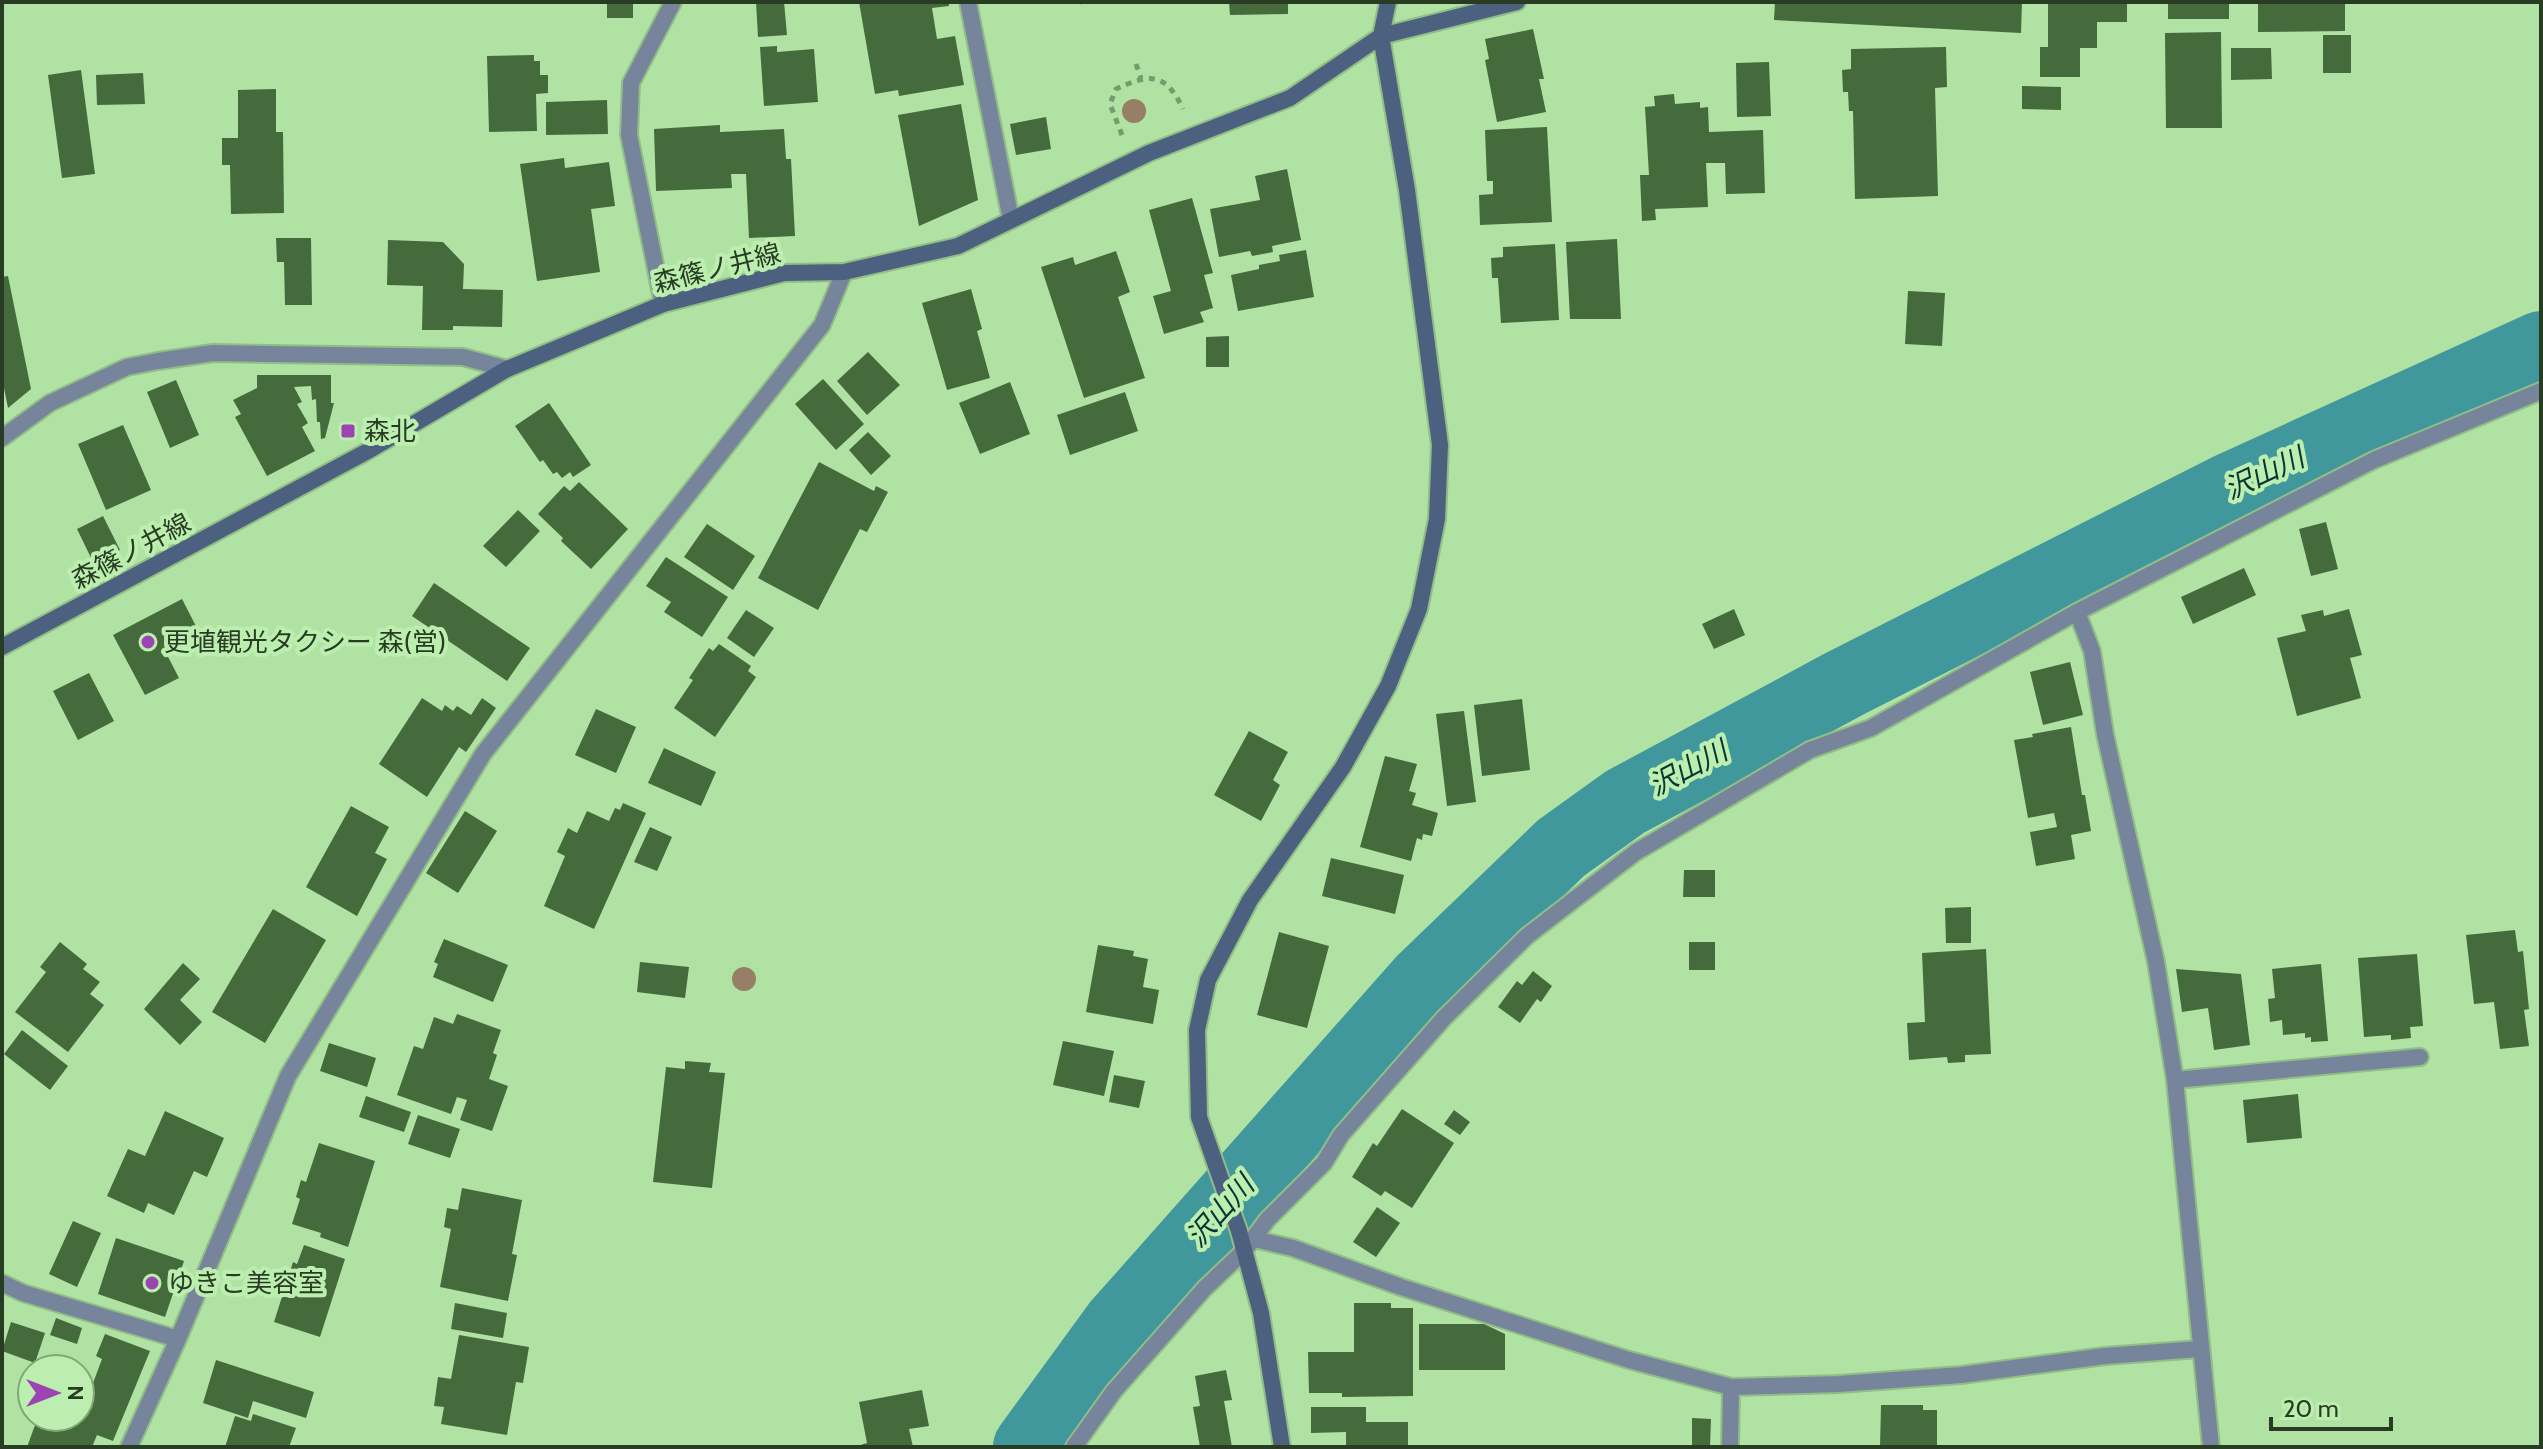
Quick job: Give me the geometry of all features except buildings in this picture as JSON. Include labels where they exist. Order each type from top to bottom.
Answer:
[{"type":"main road","points":[[1282,1447],[1246,1240],[1214,1164],[1199,1117],[1197,1030],[1208,980],[1250,900],[1343,767],[1388,686],[1419,609],[1437,519],[1440,445],[1432,365],[1381,36],[1388,2]]},
{"type":"main road","name":"森篠ノ井線","points":[[2,647],[366,452],[507,369],[663,304],[784,273],[844,272],[958,246],[1149,153],[1290,98],[1381,36],[1517,2]]},
{"type":"street","points":[[663,304],[632,151],[631,83],[673,2]]},
{"type":"street","points":[[968,2],[1011,220]]},
{"type":"street","points":[[129,1447],[178,1339],[288,1076],[483,754],[822,325],[844,272]]},
{"type":"street","points":[[2,438],[50,403],[127,367],[213,353],[463,357],[507,369]]},
{"type":"street","points":[[1074,1447],[1114,1391],[1246,1240],[1324,1163],[1341,1135],[1444,1018],[1527,936],[1636,852],[1810,750],[1871,728],[2077,612],[2374,460],[2541,391]]},
{"type":"street","points":[[2077,612],[2092,651],[2105,734],[2156,962],[2175,1080],[2211,1447]]},
{"type":"street","points":[[2175,1080],[2420,1057]]},
{"type":"street","points":[[1246,1240],[1293,1248],[1401,1287],[1629,1360],[1731,1387],[1839,1384],[1961,1375],[2105,1356],[2199,1349]]},
{"type":"street","points":[[2,1283],[23,1293],[178,1339]]},
{"type":"street","points":[[1730,1447],[1731,1387]]},
{"type":"path","points":[[1136,64],[1141,78]]},
{"type":"path","points":[[1122,136],[1110,104],[1116,89],[1141,78],[1155,77],[1167,84],[1184,109]]},
{"type":"waterway","name":"沢山川","points":[[1029,1447],[1118,1325],[1423,981],[1561,848],[1625,802],[1846,683],[2227,490],[2541,347]]},
{"type":"place","name":"森北","points":[[348,431]]},
{"type":"place","name":"更埴観光タクシー 森(営)","points":[[148,642]]},
{"type":"place","name":"ゆきこ美容室","points":[[152,1283]]}]
